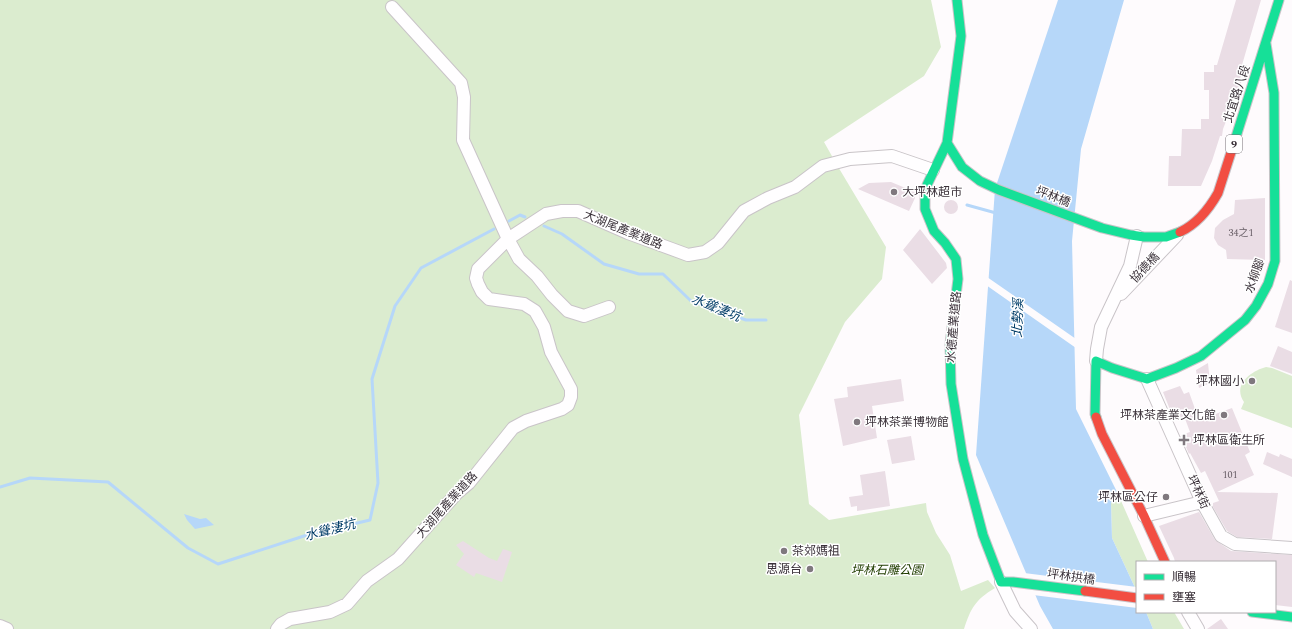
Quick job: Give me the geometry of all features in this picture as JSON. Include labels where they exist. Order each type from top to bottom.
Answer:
[{"type":"main road","points":[[947,143],[961,36],[957,0]]},
{"type":"main road","name":"北宜路八段","points":[[1138,236],[1162,237],[1178,233],[1194,223],[1212,204],[1218,193],[1279,0]]},
{"type":"main road","name":"水柳腳","points":[[1147,379],[1176,368],[1201,356],[1245,320],[1256,306],[1268,284],[1275,261],[1275,148],[1274,93],[1266,44]]},
{"type":"main road","name":"坪林橋","points":[[947,143],[965,170],[986,185],[1097,226],[1138,236]]},
{"type":"main road","name":"水德產業道路","points":[[947,143],[927,185],[925,193],[926,210],[934,231],[945,243],[956,259],[958,279],[950,344],[951,384],[963,459],[983,535],[1001,582]]},
{"type":"main road","points":[[1147,379],[1112,368],[1096,361],[1095,414],[1102,434],[1144,516],[1165,561]]},
{"type":"main road","name":"坪林拱橋","points":[[1001,582],[1013,582],[1136,598]]},
{"type":"main road","points":[[1260,613],[1292,617]]},
{"type":"street","points":[[392,7],[461,83],[464,98],[463,140],[508,239],[519,259],[568,310],[584,316],[608,307]]},
{"type":"street","name":"大湖尾產業道路","points":[[277,629],[281,624],[290,619],[330,612],[347,604],[367,581],[398,559],[444,508],[469,483],[512,428],[526,421],[562,409],[568,405],[571,397],[571,389],[551,352],[544,327],[535,311],[524,304],[489,299],[482,292],[478,284],[476,278],[478,270],[508,239],[546,214],[562,211],[578,211],[628,234],[688,255],[705,252],[718,243],[744,211],[768,198],[795,187],[823,166],[850,159],[892,156],[933,170]]},
{"type":"street","name":"協德橋","points":[[1112,303],[1178,233]]},
{"type":"street","name":"協德橋","points":[[1096,361],[1101,326],[1130,266],[1138,236]]},
{"type":"street","name":"坪林街","points":[[1147,379],[1202,502],[1221,536],[1235,544],[1292,548]]},
{"type":"street","points":[[1144,516],[1202,502]]},
{"type":"street","name":"水德產業道路","points":[[1001,582],[1015,611],[1031,629]]},
{"type":"street","points":[[1189,613],[1198,629]]},
{"type":"street","points":[[0,626],[7,629]]},
{"type":"green space","name":"坪林石雕公園","points":[[0,0],[931,0],[941,47],[924,76],[824,142],[886,247],[882,279],[845,322],[799,415],[809,504],[829,520],[926,503],[927,512],[936,533],[950,555],[961,591],[988,580],[995,588],[978,601],[969,615],[964,629],[0,629]]},
{"type":"green space","points":[[1266,367],[1292,376],[1292,428],[1241,409],[1244,402],[1240,390],[1242,385],[1249,375]]},
{"type":"green space","points":[[1118,494],[1148,561],[1136,561],[1136,590],[1112,538],[1111,503]]},
{"type":"green space","points":[[1146,613],[1175,613],[1184,629],[1153,629]]},
{"type":"water","name":"北勢溪","points":[[1058,0],[1124,0],[1081,149],[1072,241],[1076,409],[1118,494],[1111,503],[1112,538],[1136,590],[1136,613],[1146,613],[1153,629],[1053,629],[1040,606],[976,455],[995,189]]},
{"type":"water","points":[[184,514],[200,519],[206,518],[214,525],[195,529]]},
{"type":"pier","points":[[987,277],[1076,339],[1076,348],[986,285]]},
{"type":"pier","points":[[1024,573],[1136,587],[1136,608],[1033,595]]},
{"type":"building","points":[[1236,0],[1261,0],[1242,65],[1247,65],[1239,80],[1242,80],[1223,129],[1222,136],[1220,136],[1212,161],[1201,186],[1168,186],[1169,156],[1181,156],[1182,129],[1201,129],[1201,119],[1209,119],[1209,90],[1204,90],[1204,72],[1214,72],[1214,65],[1217,65]]},
{"type":"building","points":[[891,182],[915,192],[915,198],[909,211],[858,189],[869,183]]},
{"type":"building","points":[[1265,198],[1265,260],[1227,259],[1226,250],[1218,245],[1214,238],[1215,228],[1223,220],[1234,214],[1235,200]]},
{"type":"building","points":[[951,200],[956,202],[958,207],[956,212],[951,214],[946,212],[944,207],[946,202]]},
{"type":"building","points":[[920,229],[946,263],[947,268],[932,284],[903,250]]},
{"type":"building","points":[[1290,280],[1292,281],[1292,333],[1275,327]]},
{"type":"building","points":[[1278,346],[1292,352],[1292,374],[1270,366]]},
{"type":"building","points":[[1208,363],[1210,383],[1199,388],[1196,370]]},
{"type":"building","name":"坪林茶業博物館","points":[[901,379],[904,401],[872,406],[877,438],[843,446],[834,399],[848,397],[847,387]]},
{"type":"building","points":[[1180,386],[1184,394],[1189,392],[1199,420],[1232,408],[1250,452],[1245,455],[1254,475],[1217,492],[1278,493],[1272,539],[1237,537],[1227,531],[1213,507],[1213,503],[1219,501],[1205,471],[1201,473],[1190,453],[1189,454],[1181,435],[1190,432],[1184,416],[1174,420],[1163,392]]},
{"type":"building","points":[[911,436],[915,460],[892,464],[887,440]]},
{"type":"building","points":[[1267,452],[1279,457],[1280,454],[1292,459],[1292,477],[1263,464]]},
{"type":"building","points":[[885,471],[890,506],[857,511],[857,506],[851,507],[849,497],[863,495],[860,475]]},
{"type":"building","points":[[1199,512],[1215,540],[1231,551],[1292,555],[1292,607],[1276,605],[1276,561],[1175,561],[1159,526]]},
{"type":"building","points":[[463,541],[489,558],[497,561],[503,549],[512,552],[502,582],[476,573],[474,577],[456,565],[464,554],[456,545]]},
{"type":"building","points":[[1221,619],[1228,629],[1207,629]]},
{"type":"waterway","name":"水聳淒坑","points":[[967,205],[996,213]]},
{"type":"waterway","name":"水聳淒坑","points":[[509,221],[520,215],[525,217]]},
{"type":"waterway","name":"水聳淒坑","points":[[544,226],[562,234],[604,264],[639,274],[663,274],[691,301],[746,320],[766,320]]},
{"type":"waterway","name":"水聳淒坑","points":[[0,487],[30,478],[108,482],[188,548],[218,564],[307,535],[370,520],[378,483],[372,379],[395,306],[421,268],[494,229]]},
{"type":"traffic: fast","points":[[957,0],[961,36],[947,143],[962,167],[980,181],[999,190],[1102,228],[1144,237],[1166,237],[1180,232]]},
{"type":"traffic: fast","points":[[1235,140],[1279,0]]},
{"type":"traffic: fast","points":[[1096,417],[1096,361],[1112,368],[1147,379],[1176,368],[1201,356],[1245,320],[1256,306],[1268,284],[1275,261],[1274,93],[1266,44]]},
{"type":"traffic: fast","points":[[947,143],[927,185],[925,193],[925,209],[934,231],[945,243],[956,259],[958,279],[950,344],[951,384],[963,459],[983,535],[1001,582],[1013,582],[1085,591]]},
{"type":"traffic: fast","points":[[1260,613],[1292,617]]},
{"type":"traffic: jam","points":[[1180,232],[1192,225],[1207,210],[1218,193],[1235,140]]},
{"type":"traffic: jam","points":[[1096,417],[1102,434],[1144,516],[1165,561]]},
{"type":"traffic: jam","points":[[1085,591],[1136,598]]},
{"type":"place","name":"大坪林超市","points":[[894,192]]},
{"type":"place","name":"坪林國小","points":[[1252,381]]},
{"type":"place","name":"坪林茶產業文化館","points":[[1224,415]]},
{"type":"place","name":"坪林茶業博物館","points":[[857,422]]},
{"type":"place","name":"坪林區衛生所","points":[[1184,440]]},
{"type":"place","name":"坪林區公仔","points":[[1166,497]]},
{"type":"place","name":"茶郊媽祖","points":[[784,551]]},
{"type":"place","name":"思源台","points":[[810,569]]}]
